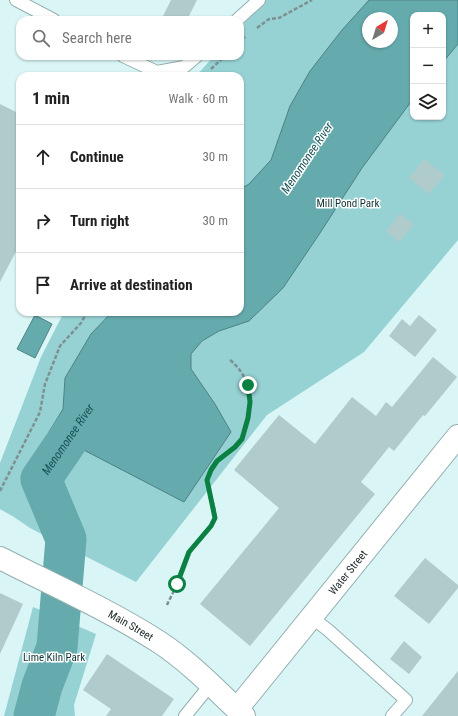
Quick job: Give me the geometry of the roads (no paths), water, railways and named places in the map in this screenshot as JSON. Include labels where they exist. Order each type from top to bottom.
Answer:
[{"type":"street","name":"Water Street","points":[[240,713],[311,617],[458,436]]},
{"type":"street","name":"Main Street","points":[[0,558],[102,609],[160,642],[192,667],[240,713]]},
{"type":"lane","points":[[16,0],[46,16]]},
{"type":"lane","points":[[241,16],[259,0]]},
{"type":"lane","points":[[132,60],[157,72],[184,67],[192,60]]},
{"type":"lane","points":[[311,617],[328,630],[406,700],[392,716]]},
{"type":"lane","points":[[185,716],[211,684]]},
{"type":"water","points":[[369,0],[458,0],[458,44],[446,58],[446,12],[410,12],[410,103],[362,168],[283,288],[249,321],[219,331],[202,341],[191,354],[191,369],[215,404],[231,432],[184,502],[49,432],[63,409],[65,378],[91,334],[108,316],[244,316],[244,187],[249,184],[271,160],[290,106],[310,71],[342,30]]},
{"type":"water","points":[[34,316],[52,324],[35,358],[17,349]]},
{"type":"waterway","name":"Menomonee River","points":[[34,716],[42,686],[57,647],[66,539],[41,479],[99,394]]},
{"type":"park label","name":"Mill Pond Park","points":[[348,203]]},
{"type":"park label","name":"Lime Kiln Park","points":[[54,657]]}]
